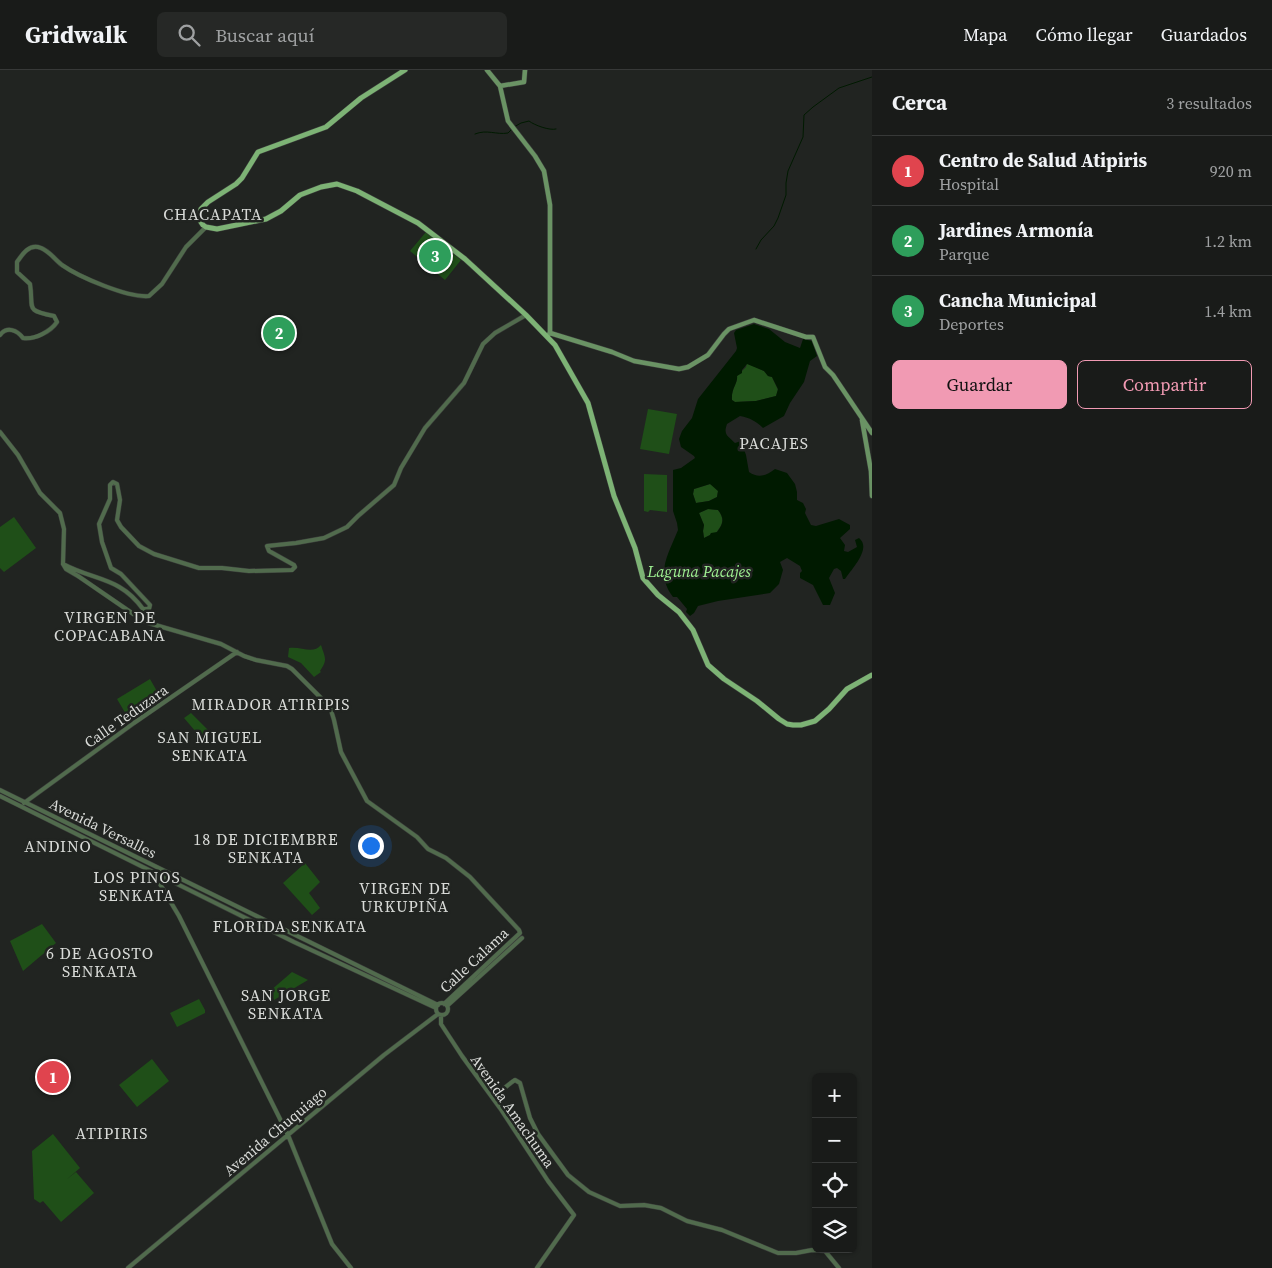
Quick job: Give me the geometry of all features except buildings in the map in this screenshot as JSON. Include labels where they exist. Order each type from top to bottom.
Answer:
[{"type":"main road","points":[[405,70],[356,102],[326,127],[258,152],[242,178],[201,209],[199,219],[203,225],[217,229],[266,219],[281,211],[300,195],[332,184],[344,186],[418,223],[465,259],[548,334],[588,403],[614,496],[634,548],[643,578],[658,595],[686,620],[698,638],[708,665],[724,679],[758,701],[787,724],[793,725],[815,721],[830,709],[847,689],[872,675]]},
{"type":"main road","points":[[487,70],[500,86],[506,113],[513,128],[535,156],[544,172],[549,194],[551,223],[548,334]]},
{"type":"main road","points":[[500,86],[524,82],[525,70]]},
{"type":"main road","points":[[548,334],[612,352],[634,361],[678,369],[688,367],[708,355],[729,330],[754,320],[806,337],[813,337],[825,367],[833,375],[872,432]]},
{"type":"main road","points":[[862,419],[871,471],[872,496]]},
{"type":"street","points":[[0,336],[4,331],[10,329],[19,332],[23,338],[33,337],[45,333],[57,322],[54,316],[41,314],[32,308],[30,303],[30,284],[17,272],[17,262],[30,248],[38,247],[44,249],[61,264],[95,282],[137,296],[148,296],[162,284],[186,247],[206,227]]},
{"type":"street","points":[[63,564],[117,585],[132,595],[143,609],[149,609],[148,601],[121,574],[111,568],[102,542],[99,524],[110,499],[110,486],[113,482],[117,484],[120,500],[117,520],[120,527],[139,546],[154,554],[199,568],[248,571],[292,570],[295,567],[294,564],[269,551],[268,546],[324,538],[342,530],[391,488],[425,428],[464,384],[483,344],[495,333],[526,315]]},
{"type":"street","points":[[0,432],[18,455],[40,493],[60,513],[64,529],[63,564],[66,569],[139,619],[221,644],[237,652]]},
{"type":"street","name":"Calle Teduzara","points":[[23,804],[134,723],[237,652]]},
{"type":"street","name":"Calle Calama","points":[[237,652],[256,660],[286,666],[298,673],[330,707],[341,752],[367,802],[412,833],[428,849],[446,858],[470,877],[519,930],[520,933],[446,1005]]},
{"type":"street","name":"Avenida Versalles","points":[[0,790],[23,804],[437,1006]]},
{"type":"street","name":"Avenida Versalles","points":[[0,796],[23,804]]},
{"type":"street","points":[[160,871],[156,878],[179,916],[288,1134],[332,1244],[351,1268]]},
{"type":"street","name":"Avenida Versalles","points":[[160,871],[294,942],[437,1006]]},
{"type":"street","points":[[437,1006],[446,1005],[522,938]]},
{"type":"street","points":[[440,1015],[447,1014],[446,1005]]},
{"type":"street","name":"Avenida Amachuma","points":[[437,1006],[441,1024],[574,1216],[537,1268]]},
{"type":"street","name":"Avenida Chuquiago","points":[[128,1268],[384,1055],[440,1015]]},
{"type":"street","points":[[493,1097],[512,1082],[516,1080],[520,1083],[528,1114],[538,1134],[568,1175],[589,1192],[620,1206],[644,1205],[661,1208],[687,1221],[722,1230],[778,1253],[796,1253],[812,1250],[824,1251],[839,1268]]},
{"type":"green space","points":[[426,232],[461,260],[445,280],[410,251]]},
{"type":"green space","points":[[747,363],[772,377],[778,390],[776,396],[756,401],[735,402],[732,400],[732,392],[737,376],[746,367]]},
{"type":"green space","points":[[648,409],[677,414],[669,454],[640,449]]},
{"type":"green space","points":[[644,474],[667,475],[667,512],[644,511]]},
{"type":"green space","points":[[710,484],[718,491],[717,497],[709,501],[696,503],[693,494],[694,489]]},
{"type":"green space","points":[[708,509],[718,510],[722,516],[722,522],[716,533],[711,533],[704,538],[704,525],[699,513]]},
{"type":"green space","points":[[14,517],[36,548],[4,572],[0,568],[0,527]]},
{"type":"green space","points":[[321,645],[325,661],[321,672],[314,677],[301,663],[288,657],[289,648],[311,650]]},
{"type":"green space","points":[[150,679],[162,700],[130,721],[117,699]]},
{"type":"green space","points":[[191,713],[210,732],[202,739],[184,718]]},
{"type":"green space","points":[[305,863],[320,882],[309,893],[320,908],[312,915],[283,883]]},
{"type":"green space","points":[[42,924],[56,943],[23,971],[10,941]]},
{"type":"green space","points":[[292,972],[308,980],[274,1000],[270,991]]},
{"type":"green space","points":[[199,999],[205,1013],[177,1027],[170,1013]]},
{"type":"green space","points":[[152,1059],[169,1081],[137,1107],[119,1085]]},
{"type":"green space","points":[[53,1134],[80,1168],[66,1180],[76,1172],[94,1193],[61,1222],[43,1201],[40,1203],[34,1199],[32,1151]]},
{"type":"water","name":"Laguna Pacajes","points":[[754,324],[769,329],[785,342],[800,348],[803,339],[812,341],[817,356],[810,361],[804,382],[784,416],[763,428],[753,420],[740,416],[727,424],[726,431],[727,435],[735,443],[741,441],[749,472],[763,475],[775,469],[787,473],[795,484],[797,500],[803,503],[806,509],[805,513],[811,525],[816,526],[839,519],[850,525],[850,529],[840,538],[845,545],[844,551],[848,552],[857,547],[855,540],[859,538],[862,542],[863,547],[860,558],[845,579],[843,579],[841,571],[837,568],[834,569],[829,578],[835,593],[830,605],[823,605],[813,585],[800,578],[802,571],[800,566],[787,558],[780,562],[783,570],[779,584],[770,593],[698,606],[690,616],[677,597],[673,597],[665,580],[664,572],[667,556],[678,530],[673,511],[673,470],[681,468],[695,458],[681,447],[679,439],[682,431],[692,418],[698,399],[736,351],[734,333],[736,330]],"holes":[[[747,364],[764,371],[768,376],[772,377],[778,389],[776,396],[756,401],[735,402],[732,400],[732,392],[737,376],[742,373]],[[710,484],[718,491],[717,497],[709,501],[696,503],[693,494],[694,489]],[[708,509],[718,510],[722,516],[722,521],[717,532],[711,533],[704,538],[704,525],[699,513]]]},
{"type":"waterway","points":[[756,249],[778,218],[786,195],[788,171],[803,137],[804,115],[839,88],[872,77]]},
{"type":"waterway","points":[[514,127],[529,121],[542,127],[556,129]]},
{"type":"waterway","points":[[475,134],[484,132],[508,133],[511,130]]},
{"type":"place","name":"Cancha Municipal","points":[[435,256]]},
{"type":"place","name":"Jardines Armonía","points":[[279,333]]},
{"type":"place","name":"Centro de Salud Atipiris","points":[[53,1077]]},
{"type":"district","name":"CHACAPATA","points":[[213,214]]},
{"type":"district","name":"PACAJES","points":[[774,443]]},
{"type":"district","name":"VIRGEN DE COPACABANA","points":[[110,626]]},
{"type":"district","name":"MIRADOR ATIRIPIS","points":[[271,704]]},
{"type":"district","name":"SAN MIGUEL SENKATA","points":[[210,746]]},
{"type":"district","name":"ANDINO","points":[[58,846]]},
{"type":"district","name":"18 DE DICIEMBRE SENKATA","points":[[266,848]]},
{"type":"district","name":"LOS PINOS SENKATA","points":[[137,886]]},
{"type":"district","name":"VIRGEN DE URKUPIÑA","points":[[405,897]]},
{"type":"district","name":"FLORIDA SENKATA","points":[[290,926]]},
{"type":"district","name":"6 DE AGOSTO SENKATA","points":[[100,962]]},
{"type":"district","name":"SAN JORGE SENKATA","points":[[286,1004]]},
{"type":"district","name":"ATIPIRIS","points":[[112,1133]]}]
